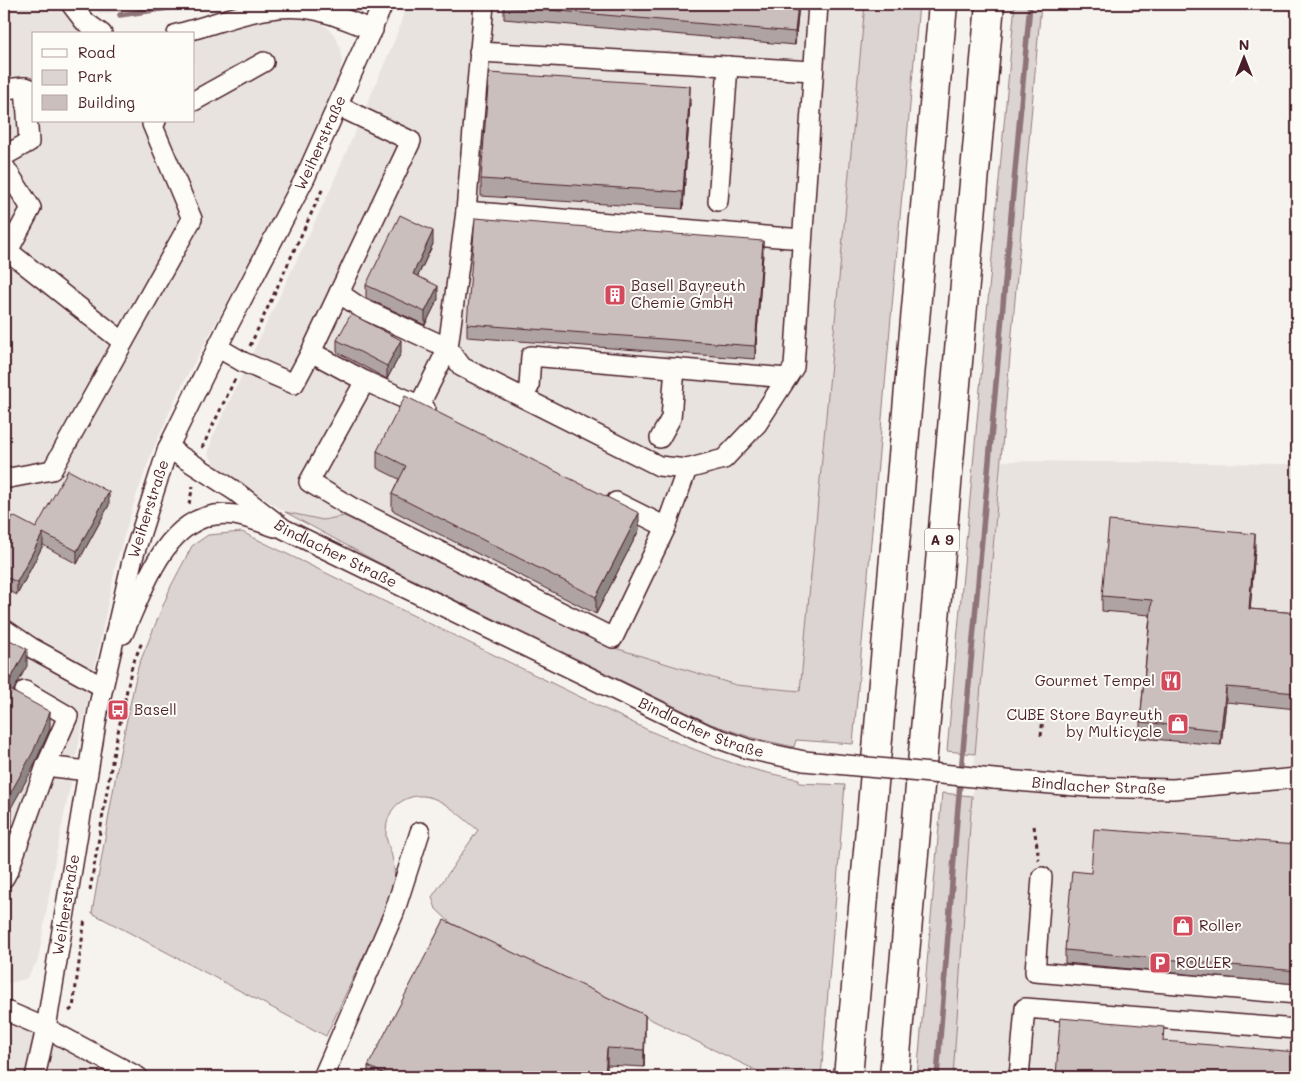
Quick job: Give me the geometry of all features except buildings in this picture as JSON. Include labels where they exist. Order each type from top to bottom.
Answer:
[{"type":"highway","points":[[848,1077],[943,4]]},
{"type":"highway","name":"A 9","points":[[894,1077],[990,4]]},
{"type":"street","points":[[72,4],[84,21],[99,32]]},
{"type":"street","name":"Weiherstraße","points":[[35,1077],[46,1028],[87,771],[104,679],[132,561],[168,448],[217,347],[306,178],[383,4]]},
{"type":"street","points":[[419,406],[448,348],[466,211],[484,4]]},
{"type":"street","points":[[339,293],[361,308],[448,348],[462,367],[660,466],[687,469],[724,459],[757,424],[794,366],[812,71],[818,4]]},
{"type":"street","points":[[184,32],[256,12],[278,8],[315,10],[373,30]]},
{"type":"street","points":[[479,52],[812,71]]},
{"type":"street","points":[[195,100],[264,62]]},
{"type":"street","points":[[718,201],[728,66]]},
{"type":"street","points":[[4,89],[30,88],[29,142],[4,156]]},
{"type":"street","points":[[217,347],[243,362],[294,384],[311,352],[411,141],[338,106]]},
{"type":"street","points":[[4,479],[52,470],[192,219],[150,122]]},
{"type":"street","points":[[4,166],[31,208],[8,251],[123,342]]},
{"type":"street","points":[[466,211],[802,239]]},
{"type":"street","points":[[311,352],[365,381],[440,416]]},
{"type":"street","points":[[529,387],[531,356],[787,378]]},
{"type":"street","points":[[660,438],[671,418],[675,368]]},
{"type":"street","points":[[365,381],[309,482],[351,506],[613,638],[666,527],[687,469]]},
{"type":"street","name":"Bindlacher Straße","points":[[168,448],[235,491],[284,529],[661,714],[708,735],[748,749],[804,761],[1087,787],[1173,789],[1297,778]]},
{"type":"street","points":[[596,493],[666,527]]},
{"type":"street","points":[[4,629],[32,648],[104,679],[160,555],[173,536],[206,517],[220,514],[235,515],[284,529]]},
{"type":"street","points":[[4,878],[10,869],[46,766],[68,716],[25,691]]},
{"type":"street","points":[[46,766],[87,771]]},
{"type":"street","points":[[323,1077],[394,912],[420,832]]},
{"type":"street","points":[[1042,877],[1035,972],[1162,978],[1297,994]]},
{"type":"street","points":[[1019,1077],[1025,1008],[1297,1029]]},
{"type":"street","points":[[4,1010],[46,1028],[138,1077]]},
{"type":"path","points":[[1041,736],[1042,718]]},
{"type":"path","points":[[1034,826],[1042,877]]},
{"type":"shaded area","points":[[4,4],[57,4],[79,32],[32,32],[32,122],[195,122],[195,39],[258,20],[280,16],[312,19],[327,27],[335,35],[341,49],[340,74],[297,172],[178,393],[152,452],[117,560],[56,855],[38,961],[26,979],[9,983],[4,982]]},
{"type":"shaded area","points":[[92,4],[182,4],[100,14]]},
{"type":"shaded area","points":[[407,4],[865,4],[800,692],[736,685],[615,648],[344,516],[323,520],[285,512],[219,469],[208,455],[212,438],[329,192],[395,39]]},
{"type":"shaded area","points":[[1002,461],[1297,464],[1297,1077],[953,1077],[975,754]]},
{"type":"shaded area","points":[[4,1017],[135,1077],[4,1077]]},
{"type":"green space","points":[[865,4],[919,4],[853,744],[796,740],[794,747],[753,738],[711,724],[381,564],[285,512],[323,520],[344,516],[615,648],[736,685],[800,691]]},
{"type":"green space","points":[[1015,4],[1041,4],[975,754],[947,751]]},
{"type":"green space","points":[[242,532],[668,739],[741,766],[799,779],[799,783],[845,785],[821,1077],[770,1077],[451,923],[436,909],[432,897],[478,830],[452,809],[433,798],[423,796],[402,801],[394,807],[390,815],[386,834],[394,865],[394,891],[326,1036],[92,913],[119,757],[138,667],[171,586],[192,546],[208,535]]},
{"type":"green space","points":[[942,793],[972,796],[953,1077],[917,1077]]},
{"type":"green space","points":[[613,1072],[666,1075],[666,1077],[612,1077]]},
{"type":"waterway","points":[[120,15],[195,4]]},
{"type":"waterway","points":[[937,1077],[958,806],[1030,4]]},
{"type":"place","name":"Basell Bayreuth Chemie GmbH","points":[[615,295]]},
{"type":"place","name":"Gourmet Tempel","points":[[1171,681]]},
{"type":"place","name":"Basell","points":[[118,710]]},
{"type":"place","name":"CUBE Store Bayreuth by Multicycle","points":[[1178,724]]},
{"type":"place","name":"Roller","points":[[1183,926]]},
{"type":"place","name":"ROLLER","points":[[1160,963]]}]
